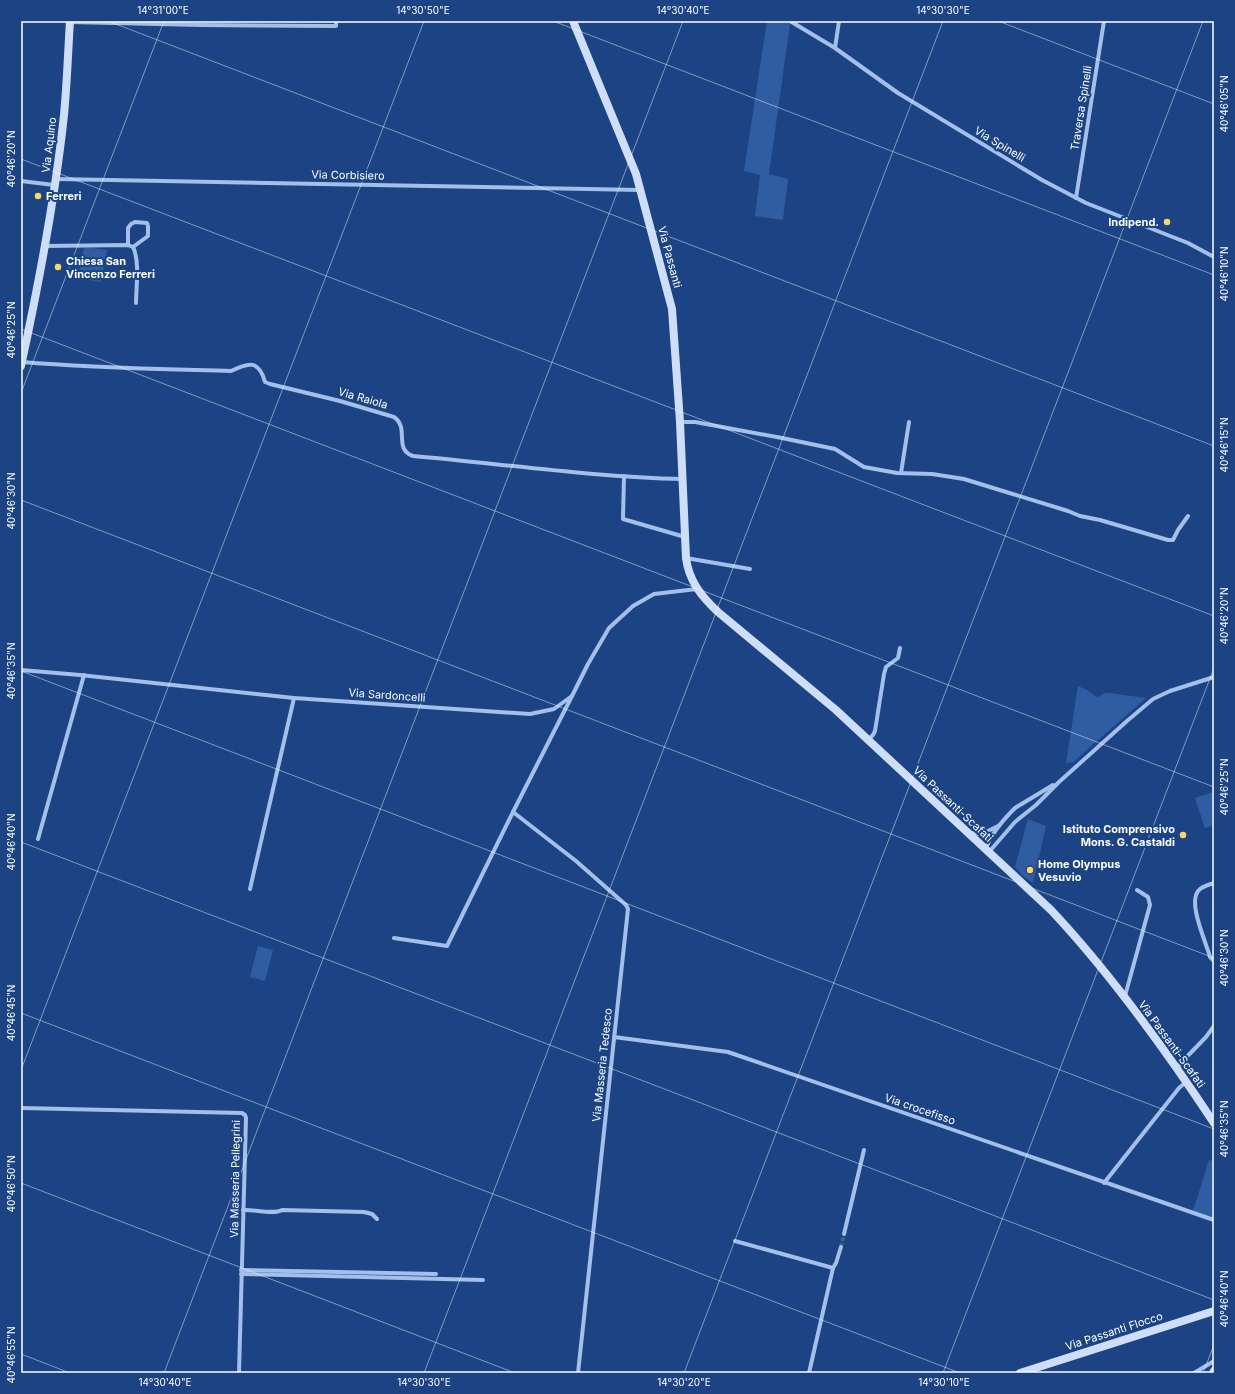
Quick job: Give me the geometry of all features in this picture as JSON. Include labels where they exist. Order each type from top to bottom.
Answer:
[{"type":"street","points":[[70,21],[336,26],[336,21]]},
{"type":"street","name":"Via Aquino","points":[[21,364],[45,246],[55,182],[64,115],[70,21]]},
{"type":"street","name":"Via Passanti","points":[[573,21],[628,154],[640,190],[672,309],[680,422],[684,512]]},
{"type":"street","name":"Via Spinelli","points":[[790,21],[835,48],[898,93],[1023,169],[1093,206],[1188,242],[1214,257]]},
{"type":"street","points":[[835,48],[839,21]]},
{"type":"street","name":"Traversa Spinelli","points":[[1076,198],[1104,21]]},
{"type":"street","name":"Via Corbisiero","points":[[21,181],[640,190]]},
{"type":"street","points":[[128,245],[128,228],[131,224],[145,222],[148,226],[148,236],[133,247]]},
{"type":"street","points":[[45,246],[128,245],[133,247],[137,265],[136,303]]},
{"type":"street","name":"Via Raiola","points":[[21,364],[231,371],[238,366],[256,366],[261,370],[265,382],[270,384],[340,401],[394,417],[399,420],[402,425],[404,449],[408,454],[413,456],[624,476],[683,479]]},
{"type":"street","points":[[680,422],[695,422],[835,449],[864,467],[901,474],[932,474],[964,479],[1080,516],[1100,520],[1168,540],[1173,540],[1188,516]]},
{"type":"street","points":[[901,474],[909,422]]},
{"type":"street","points":[[624,476],[623,519],[685,536]]},
{"type":"street","name":"Via Passanti-Scafati","points":[[684,512],[687,569],[697,589],[706,601],[807,685],[1051,910],[1093,957],[1152,1034],[1214,1124]]},
{"type":"street","points":[[686,558],[750,569]]},
{"type":"street","name":"Via Sardoncelli","points":[[21,670],[84,675],[294,698],[530,714],[554,709],[572,696],[588,664],[609,628],[633,606],[654,594],[697,589]]},
{"type":"street","points":[[868,740],[875,731],[886,667],[898,658],[900,648]]},
{"type":"street","points":[[38,839],[84,675]]},
{"type":"street","points":[[987,851],[1015,822],[1036,805],[1059,782],[1153,699],[1170,691],[1214,677]]},
{"type":"street","points":[[394,938],[447,946],[572,696]]},
{"type":"street","points":[[250,889],[294,698]]},
{"type":"street","points":[[987,851],[988,843],[1000,825],[1016,808],[1059,782]]},
{"type":"street","name":"Via Masseria Tedesco","points":[[513,812],[576,861],[626,905],[628,914],[578,1373]]},
{"type":"street","points":[[966,831],[974,834],[982,834],[1000,825]]},
{"type":"street","points":[[1214,883],[1200,888],[1196,894],[1194,902],[1210,957],[1214,961]]},
{"type":"street","points":[[1124,998],[1150,905],[1148,897],[1137,890]]},
{"type":"street","points":[[1176,1068],[1206,1037],[1214,1026]]},
{"type":"street","name":"Via crocefisso","points":[[614,1037],[728,1052],[1214,1220]]},
{"type":"street","points":[[1104,1182],[1179,1088],[1186,1082]]},
{"type":"street","name":"Via Masseria Pellegrini","points":[[21,1108],[244,1114],[246,1118],[238,1373]]},
{"type":"street","points":[[844,1234],[864,1150]]},
{"type":"street","points":[[243,1210],[276,1212],[282,1210],[364,1212],[372,1214],[376,1219]]},
{"type":"street","points":[[735,1241],[833,1268]]},
{"type":"street","points":[[809,1373],[833,1268],[841,1247]]},
{"type":"street","points":[[241,1272],[436,1274]]},
{"type":"street","points":[[241,1272],[483,1280]]},
{"type":"street","name":"Via Passanti Flocco","points":[[1020,1373],[1214,1311]]},
{"type":"street","points":[[1194,1373],[1214,1360]]},
{"type":"shaded area","points":[[767,21],[784,21],[790,24],[769,174],[788,179],[783,220],[755,216],[760,175],[744,171]]},
{"type":"shaded area","points":[[84,247],[107,250],[101,282],[78,278]]},
{"type":"shaded area","points":[[1078,686],[1098,697],[1105,693],[1110,693],[1146,698],[1072,763],[1066,763]]},
{"type":"shaded area","points":[[1213,792],[1214,825],[1205,828],[1195,798]]},
{"type":"shaded area","points":[[1028,819],[1046,826],[1033,883],[1023,876],[1015,867]]},
{"type":"shaded area","points":[[258,946],[273,950],[265,981],[250,977]]},
{"type":"shaded area","points":[[1209,1160],[1214,1161],[1214,1218],[1193,1211]]},
{"type":"tunnel","points":[[841,1247],[844,1234]]},
{"type":"place","name":"Ferreri","points":[[38,196]]},
{"type":"place","name":"Indipend.","points":[[1167,222]]},
{"type":"place","name":"Chiesa San Vincenzo Ferreri","points":[[58,267]]},
{"type":"place","name":"Istituto Comprensivo Mons. G. Castaldi","points":[[1183,835]]},
{"type":"place","name":"Home Olympus Vesuvio","points":[[1030,870]]}]
